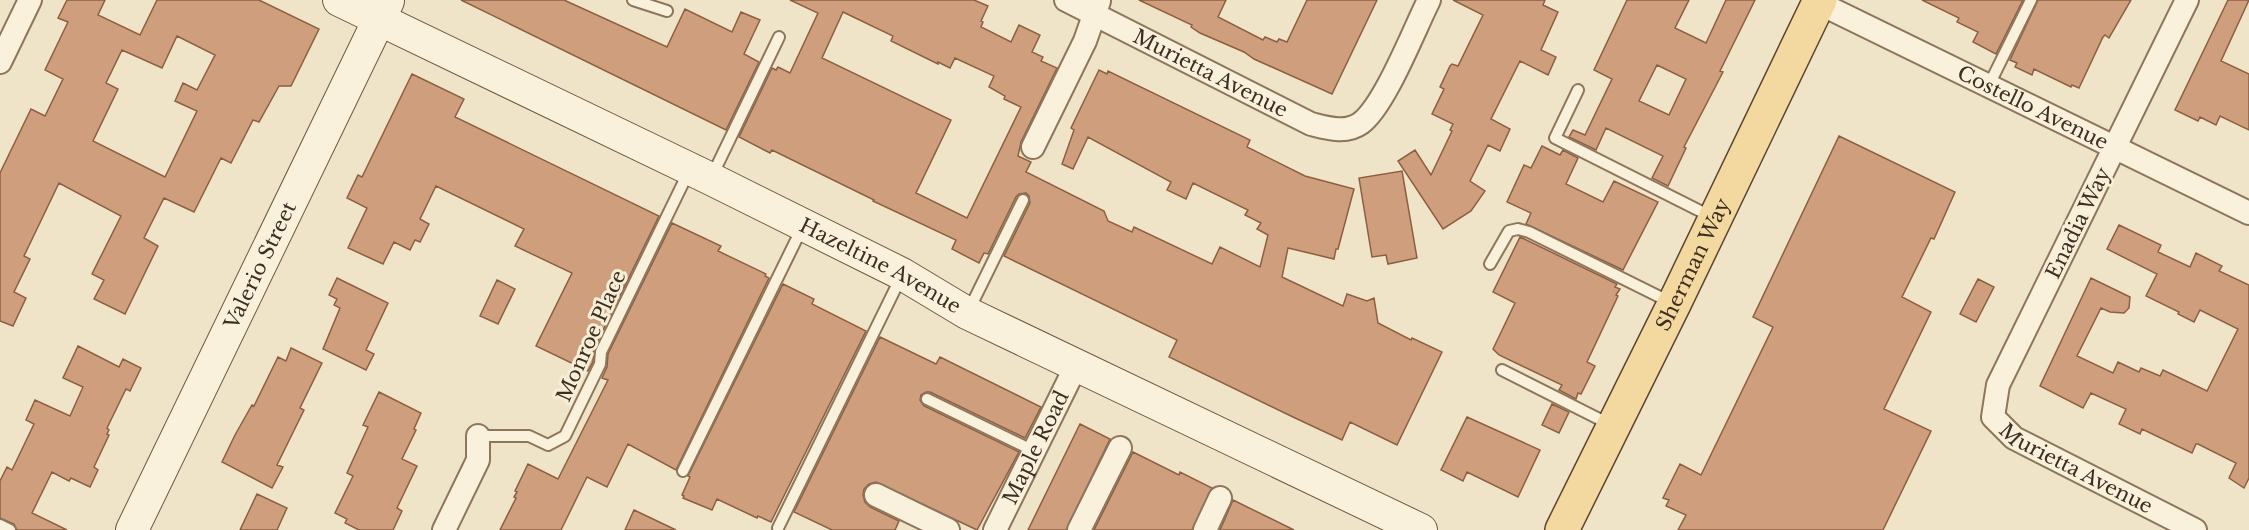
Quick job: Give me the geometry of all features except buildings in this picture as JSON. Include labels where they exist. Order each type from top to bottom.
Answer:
[{"type":"main road","name":"Sherman Way","points":[[1562,530],[1820,1]]},
{"type":"street","points":[[0,62],[30,0]]},
{"type":"street","name":"Hazeltine Avenue","points":[[339,0],[383,9],[700,174],[902,274],[968,313],[1421,530]]},
{"type":"street","name":"Murietta Avenue","points":[[1066,0],[1097,7],[1311,124],[1335,131],[1360,124],[1379,104],[1429,0]]},
{"type":"street","name":"Enadia Way","points":[[1993,417],[1998,386],[2187,0]]},
{"type":"street","name":"Costello Avenue","points":[[1820,1],[2249,213]]},
{"type":"street","points":[[1033,147],[1085,41],[1097,7]]},
{"type":"street","name":"Valerio Street","points":[[132,530],[383,9]]},
{"type":"street","name":"Maple Road","points":[[995,530],[1076,366]]},
{"type":"street","name":"Murietta Avenue","points":[[1993,417],[2014,438],[2195,530]]},
{"type":"street","points":[[444,530],[478,460],[478,436]]},
{"type":"street","points":[[1079,530],[1120,448]]},
{"type":"street","points":[[876,495],[913,522],[948,530]]},
{"type":"street","points":[[1204,530],[1220,498]]},
{"type":"lane","points":[[633,0],[667,11]]},
{"type":"lane","points":[[1989,86],[2031,0]]},
{"type":"lane","points":[[700,174],[779,38]]},
{"type":"lane","points":[[1578,90],[1556,138],[1715,219]]},
{"type":"lane","name":"Monroe Place","points":[[478,436],[528,436],[548,445],[565,436],[600,364],[601,352],[700,174]]},
{"type":"lane","points":[[968,313],[1023,200]]},
{"type":"lane","points":[[683,471],[803,225]]},
{"type":"lane","points":[[1491,264],[1509,231],[1518,229],[1529,232],[1674,304]]},
{"type":"lane","points":[[778,528],[902,274]]},
{"type":"lane","points":[[1502,370],[1614,426]]},
{"type":"lane","points":[[927,399],[1034,451]]},
{"type":"lane","points":[[0,525],[10,530]]}]
